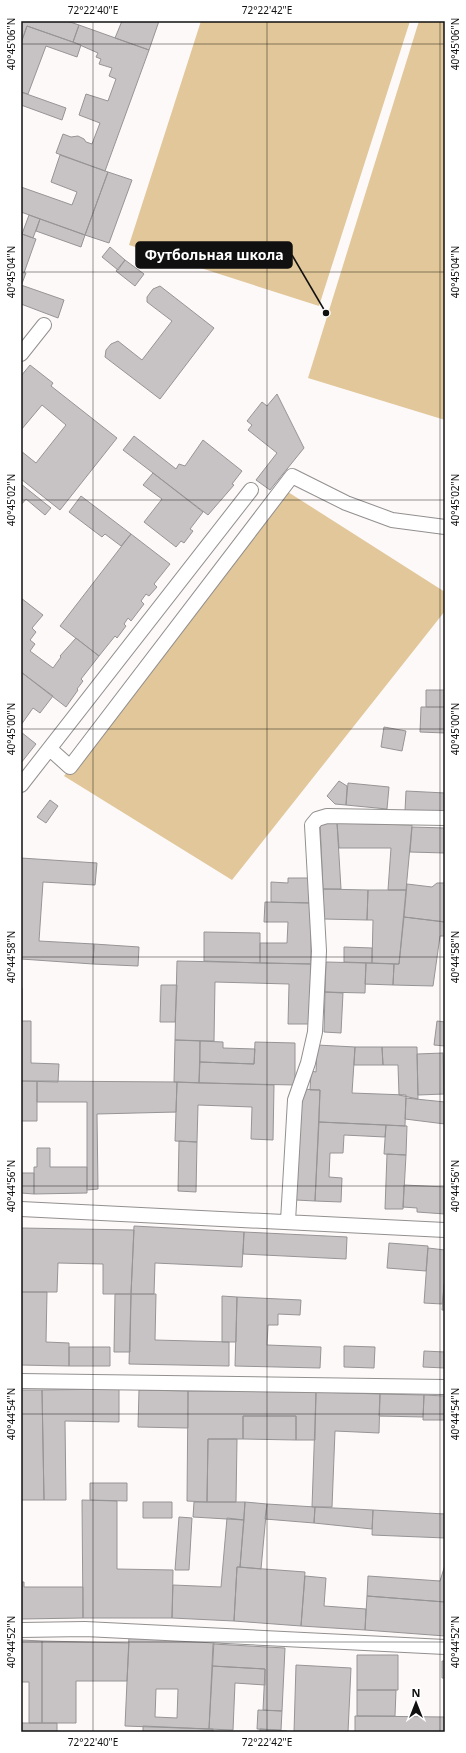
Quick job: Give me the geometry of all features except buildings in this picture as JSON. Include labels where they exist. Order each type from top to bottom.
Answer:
[{"type":"lane","points":[[21,354],[44,325]]},
{"type":"lane","points":[[50,749],[70,767],[292,476],[346,503],[392,520],[445,527]]},
{"type":"lane","points":[[22,781],[50,749],[251,490]]},
{"type":"lane","points":[[288,1221],[295,1100],[308,1063],[315,1032],[319,951],[312,825],[317,819],[327,816],[445,818]]},
{"type":"lane","points":[[21,1209],[288,1221],[445,1230]]},
{"type":"lane","points":[[21,1381],[445,1386]]},
{"type":"lane","points":[[21,1630],[85,1629],[445,1647]]},
{"type":"shaded area","points":[[201,21],[410,21],[319,306],[129,245]]},
{"type":"shaded area","points":[[419,21],[445,21],[445,420],[308,378]]},
{"type":"shaded area","points":[[288,492],[445,592],[445,611],[232,880],[64,776]]},
{"type":"place","name":"Футбольная школа","points":[[326,313]]}]
